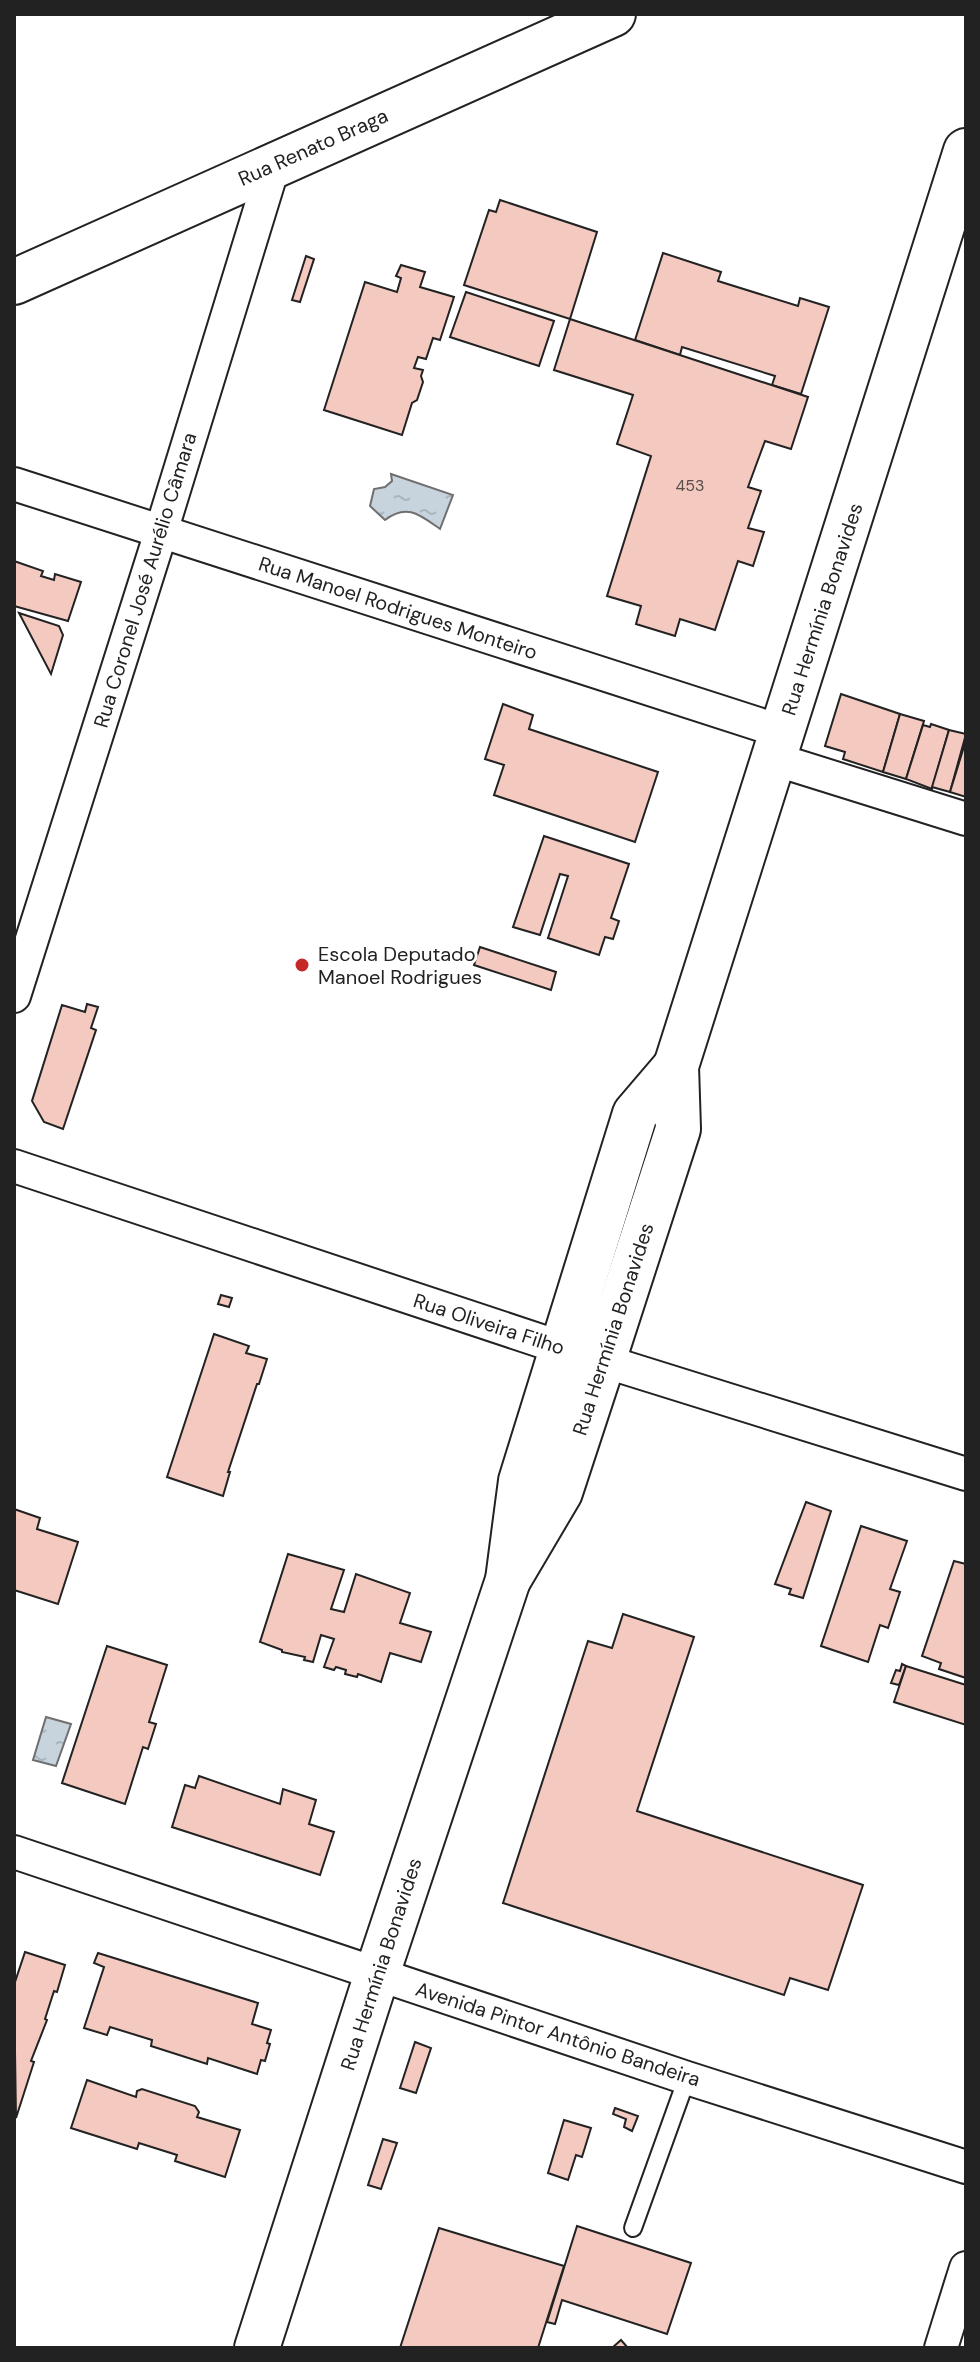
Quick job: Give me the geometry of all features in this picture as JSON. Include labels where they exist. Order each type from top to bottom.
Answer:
[{"type":"main road","name":"Rua Renato Braga","points":[[14,282],[613,14]]},
{"type":"main road","name":"Rua Hermínia Bonavides","points":[[508,1580],[560,1492],[678,1129],[676,1066],[966,151]]},
{"type":"main road","name":"Rua Hermínia Bonavides","points":[[257,2348],[508,1580],[521,1481],[635,1114],[676,1066]]},
{"type":"street","name":"Rua Coronel José Aurélio Câmara","points":[[14,996],[274,164]]},
{"type":"street","name":"Rua Manoel Rodrigues Monteiro","points":[[14,484],[778,746],[966,819]]},
{"type":"street","name":"Rua Oliveira Filho","points":[[14,1166],[562,1348],[966,1474]]},
{"type":"street","name":"Avenida Pintor Antônio Bandeira","points":[[14,1852],[687,2078],[966,2167]]},
{"type":"street","points":[[941,2348],[966,2268]]},
{"type":"lane","points":[[633,2228],[687,2078]]},
{"type":"water","points":[[391,474],[453,495],[440,529],[407,512],[385,520],[370,506],[374,489],[385,487],[392,481]]},
{"type":"water","points":[[46,1717],[71,1724],[56,1766],[33,1760]]},
{"type":"building","points":[[500,200],[597,232],[570,319],[464,285],[489,210],[496,212]]},
{"type":"building","points":[[663,253],[721,272],[718,281],[798,306],[800,298],[829,307],[801,394],[772,385],[775,376],[682,347],[680,355],[635,340]]},
{"type":"building","points":[[306,256],[314,259],[300,302],[292,300]]},
{"type":"building","points":[[401,265],[425,272],[420,287],[454,297],[440,340],[433,338],[426,359],[418,357],[414,368],[423,370],[423,382],[417,400],[412,403],[402,435],[324,410],[365,282],[397,292],[401,278],[396,276]]},
{"type":"building","points":[[466,292],[554,321],[539,366],[450,337]]},
{"type":"building","points":[[570,319],[808,397],[791,449],[765,441],[748,487],[761,491],[748,528],[764,532],[753,566],[738,561],[715,630],[680,619],[675,636],[636,624],[641,606],[607,596],[651,456],[617,444],[633,395],[554,370]]},
{"type":"building","points":[[14,561],[43,571],[41,576],[54,580],[55,574],[81,582],[68,621],[14,606]]},
{"type":"building","points":[[19,613],[59,626],[63,635],[51,674]]},
{"type":"building","points":[[841,694],[900,714],[883,772],[843,759],[845,752],[825,746]]},
{"type":"building","points":[[503,704],[533,715],[529,729],[658,772],[635,842],[494,795],[504,765],[485,759]]},
{"type":"building","points":[[900,714],[924,721],[906,779],[883,772]]},
{"type":"building","points":[[931,724],[949,730],[932,789],[906,779],[923,725],[930,727]]},
{"type":"building","points":[[949,730],[966,734],[950,792],[932,787]]},
{"type":"building","points":[[966,740],[966,797],[950,792]]},
{"type":"building","points":[[544,836],[629,864],[611,918],[619,921],[613,939],[605,937],[599,955],[548,938],[568,876],[560,874],[540,935],[513,927]]},
{"type":"building","points":[[480,947],[556,972],[551,990],[474,965]]},
{"type":"building","points":[[87,1004],[98,1007],[91,1028],[96,1030],[63,1129],[44,1122],[32,1101],[62,1005],[85,1012]]},
{"type":"building","points":[[221,1295],[232,1298],[229,1307],[218,1304]]},
{"type":"building","points":[[214,1334],[249,1346],[246,1353],[267,1359],[228,1472],[223,1496],[167,1477]]},
{"type":"building","points":[[806,1502],[831,1511],[803,1598],[789,1594],[791,1589],[775,1584]]},
{"type":"building","points":[[14,1509],[40,1518],[37,1529],[78,1542],[58,1604],[14,1590]]},
{"type":"building","points":[[861,1526],[907,1541],[890,1589],[900,1592],[888,1628],[880,1625],[868,1662],[821,1646]]},
{"type":"building","points":[[288,1554],[344,1570],[331,1609],[344,1612],[356,1574],[410,1593],[400,1623],[431,1632],[421,1662],[390,1653],[381,1682],[358,1674],[357,1677],[345,1674],[346,1670],[336,1667],[334,1670],[324,1667],[334,1639],[321,1635],[313,1662],[260,1642]]},
{"type":"building","points":[[954,1561],[966,1564],[966,1678],[939,1669],[941,1663],[922,1656]]},
{"type":"building","points":[[623,1614],[694,1637],[637,1811],[863,1885],[828,1990],[790,1978],[784,1995],[503,1903],[588,1641],[612,1648]]},
{"type":"building","points":[[107,1646],[167,1665],[149,1722],[156,1724],[148,1749],[143,1747],[125,1804],[62,1783]]},
{"type":"building","points":[[902,1664],[906,1666],[899,1685],[891,1683],[896,1670],[900,1671]]},
{"type":"building","points":[[906,1666],[966,1685],[966,1725],[894,1702]]},
{"type":"building","points":[[199,1776],[280,1804],[283,1789],[316,1800],[309,1824],[334,1832],[320,1875],[172,1827],[185,1785],[195,1788]]},
{"type":"building","points":[[25,1952],[65,1965],[31,2061],[34,2062],[16,2118],[14,1985]]},
{"type":"building","points":[[98,1953],[258,2003],[252,2024],[271,2030],[265,2061],[261,2060],[257,2074],[208,2058],[207,2064],[151,2046],[152,2040],[110,2027],[107,2035],[84,2028],[104,1967],[94,1963]]},
{"type":"building","points":[[415,2042],[431,2048],[416,2093],[400,2088]]},
{"type":"building","points":[[87,2080],[136,2097],[137,2091],[142,2089],[195,2106],[199,2112],[197,2117],[240,2130],[225,2177],[175,2161],[177,2155],[139,2143],[137,2149],[71,2128]]},
{"type":"building","points":[[615,2108],[638,2116],[632,2131],[624,2127],[626,2119],[613,2114]]},
{"type":"building","points":[[564,2120],[591,2128],[582,2157],[576,2155],[568,2180],[548,2173]]},
{"type":"building","points":[[383,2139],[397,2143],[381,2189],[368,2185]]},
{"type":"building","points":[[577,2226],[691,2263],[667,2334],[562,2300],[555,2324],[547,2322]]},
{"type":"building","points":[[439,2228],[564,2266],[538,2348],[400,2348]]},
{"type":"building","points":[[621,2340],[628,2348],[612,2348]]},
{"type":"place","name":"Escola Deputado Manoel Rodrigues","points":[[302,965]]}]
